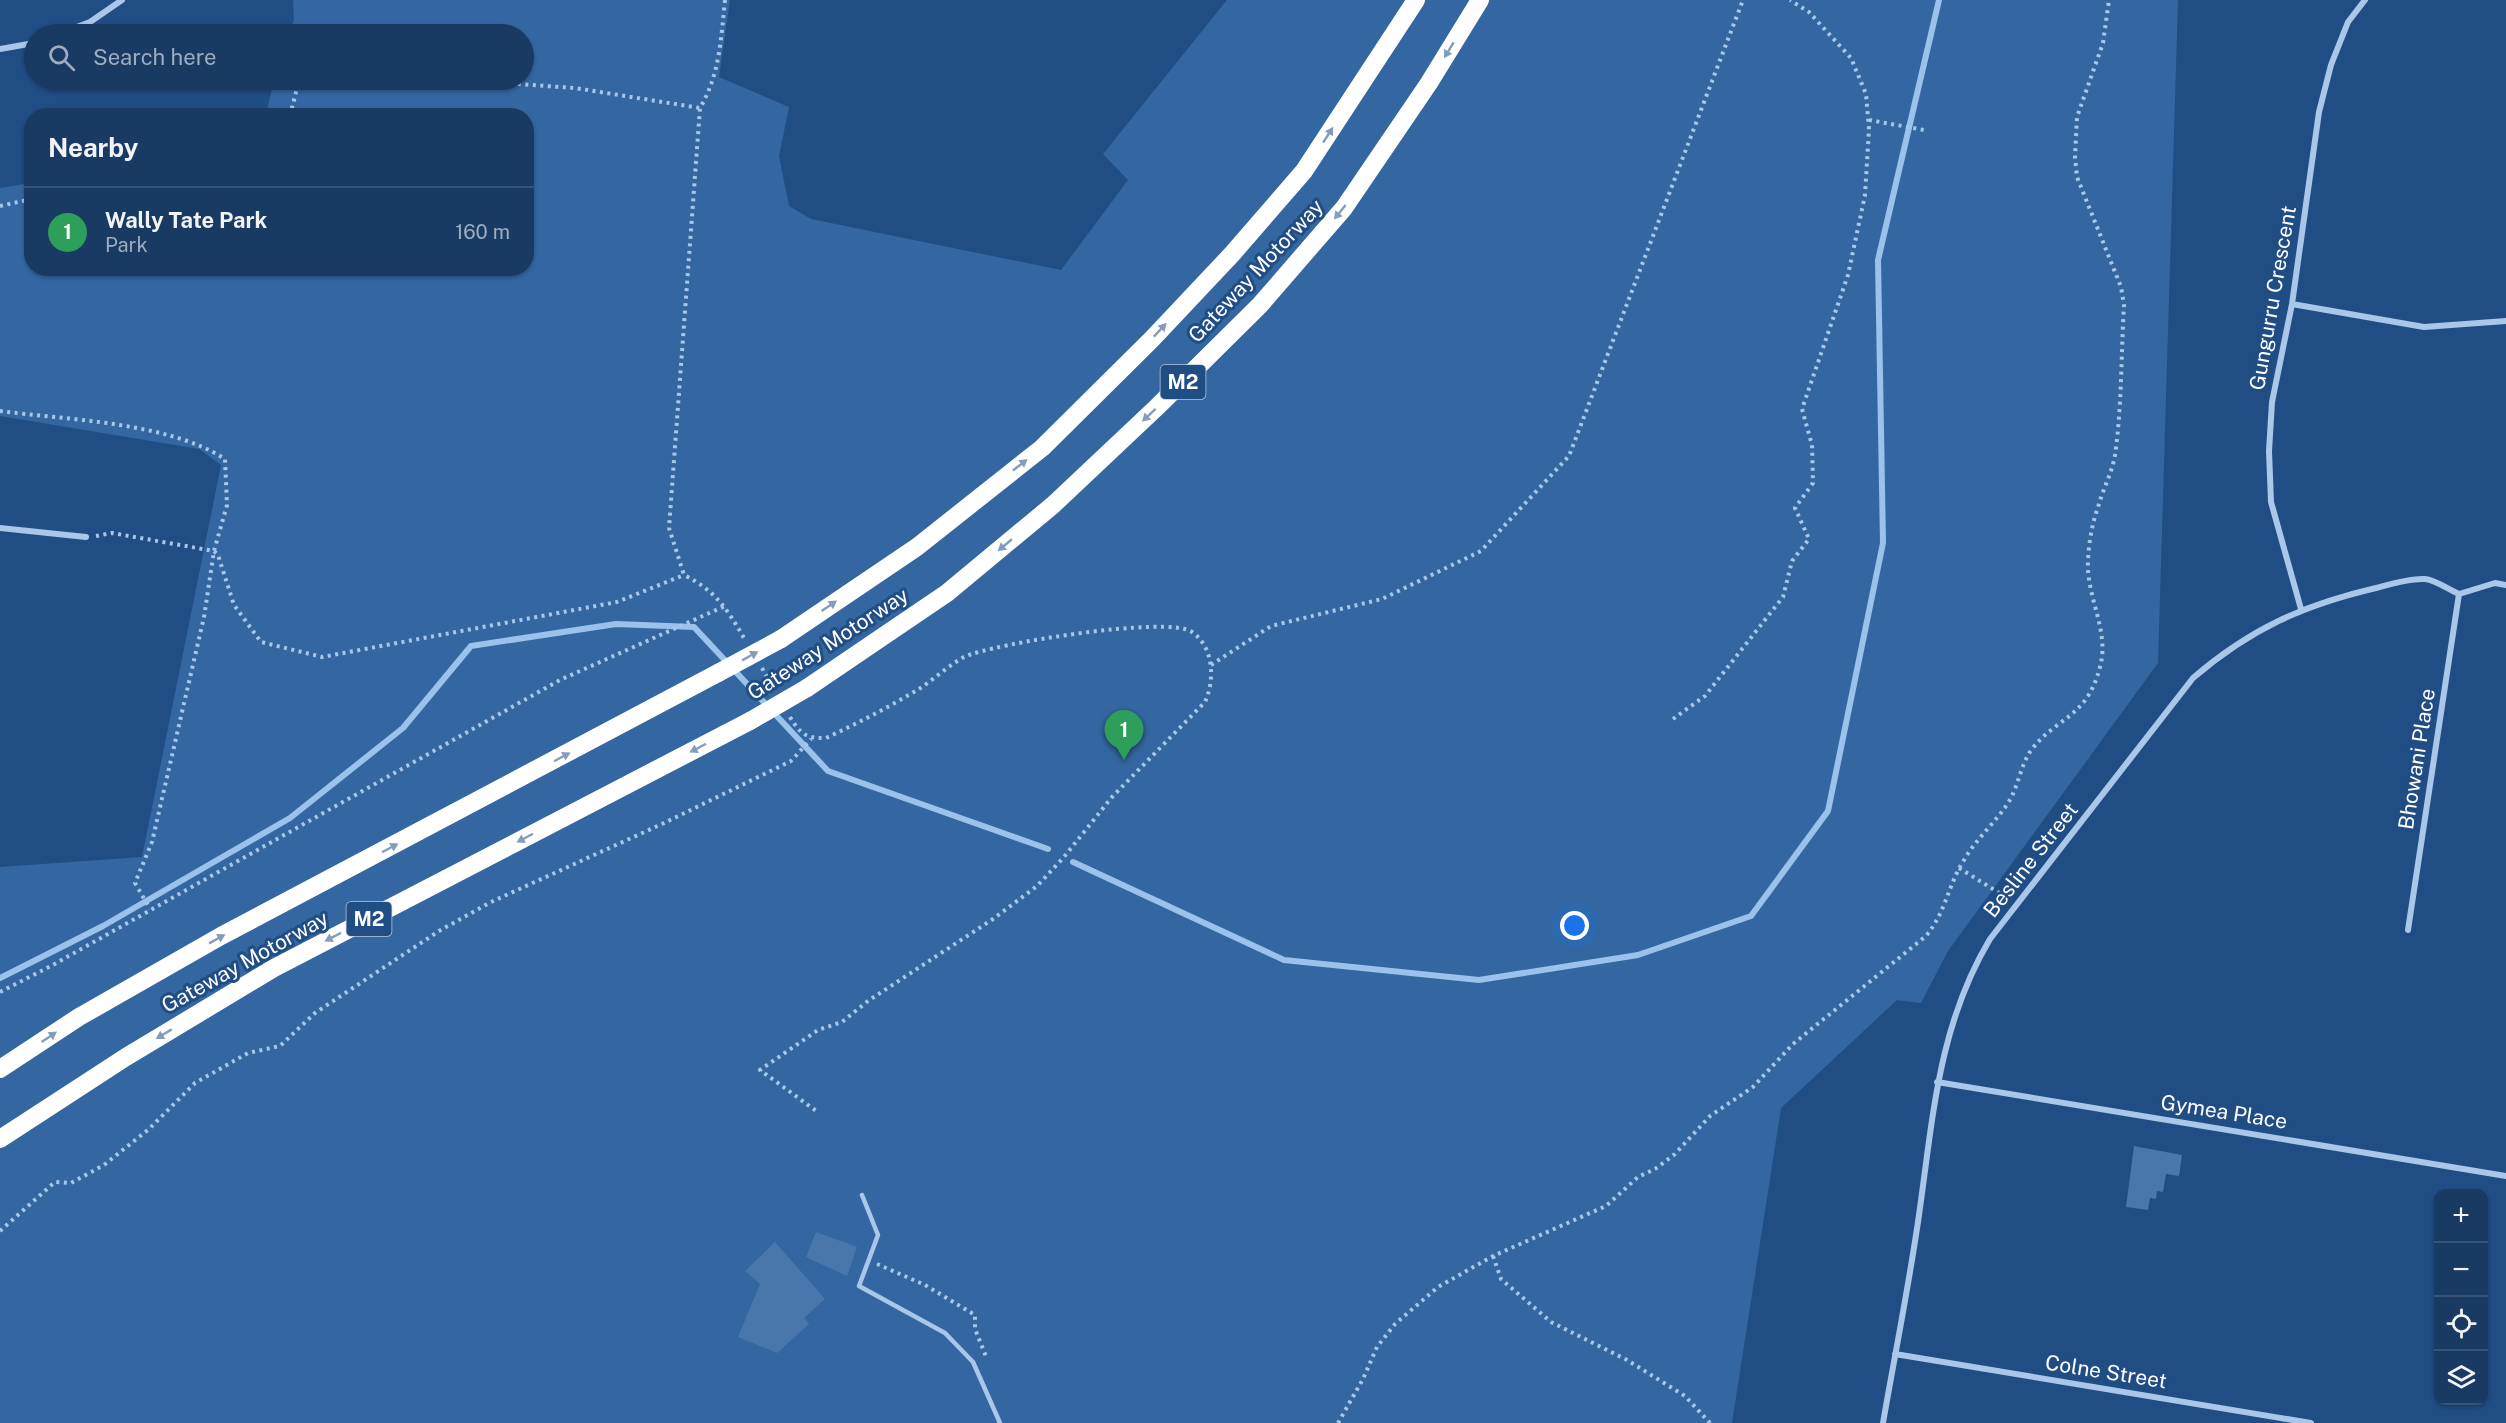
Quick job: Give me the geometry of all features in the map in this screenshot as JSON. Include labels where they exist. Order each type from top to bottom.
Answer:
[{"type":"highway","name":"Gateway Motorway","points":[[0,1069],[80,1017],[221,936],[781,639],[917,547],[1042,448],[1152,339],[1233,253],[1304,171],[1416,0]]},
{"type":"highway","name":"Gateway Motorway","points":[[0,1139],[126,1057],[274,968],[750,721],[807,688],[947,593],[1053,505],[1157,407],[1260,304],[1344,208],[1429,83],[1480,0]]},
{"type":"street","points":[[85,24],[122,0]]},
{"type":"street","name":"Gungurru Crescent","points":[[2301,609],[2271,502],[2269,461],[2272,402],[2292,304],[2319,112],[2331,65],[2348,22],[2365,0]]},
{"type":"street","points":[[0,49],[24,45]]},
{"type":"street","points":[[2292,304],[2424,327],[2506,321]]},
{"type":"street","points":[[0,528],[86,537]]},
{"type":"street","name":"Besline Street","points":[[1883,1423],[1919,1217],[1937,1082],[1954,1018],[1970,972],[1990,939],[2193,678],[2224,651],[2258,629],[2301,609],[2333,598],[2426,579],[2459,594]]},
{"type":"street","points":[[2459,594],[2495,583],[2506,585]]},
{"type":"street","name":"Bhowani Place","points":[[2408,930],[2459,594]]},
{"type":"street","name":"Gymea Place","points":[[1937,1082],[2506,1176]]},
{"type":"street","name":"Colne Street","points":[[1895,1354],[2311,1423]]},
{"type":"lane","points":[[862,1196],[878,1235],[859,1286],[945,1333],[973,1362],[1000,1423]]},
{"type":"path","points":[[725,0],[718,63],[712,87],[700,108],[669,528],[684,575],[705,585],[725,606],[748,645]]},
{"type":"path","points":[[1211,665],[1271,627],[1382,599],[1481,551],[1569,456],[1743,0]]},
{"type":"path","points":[[1673,719],[1705,696],[1783,597],[1792,561],[1809,539],[1795,508],[1813,483],[1812,445],[1802,409],[1848,275],[1865,195],[1869,120],[1866,94],[1851,58],[1809,12],[1791,0]]},
{"type":"path","points":[[1338,1423],[1377,1347],[1395,1324],[1438,1287],[1493,1256],[1606,1206],[1638,1177],[1655,1169],[1675,1154],[1710,1116],[1752,1087],[1793,1044],[1926,936],[1945,909],[1959,868],[1980,835],[2009,801],[2023,763],[2033,748],[2084,703],[2097,677],[2103,654],[2103,637],[2092,593],[2088,564],[2097,507],[2115,456],[2124,305],[2121,287],[2077,177],[2075,157],[2077,117],[2103,43],[2109,0]]},
{"type":"path","points":[[534,85],[575,88],[700,108]]},
{"type":"path","points":[[292,108],[296,90]]},
{"type":"path","points":[[1869,120],[1924,130]]},
{"type":"path","points":[[0,206],[24,201]]},
{"type":"path","points":[[0,411],[152,431],[207,448],[225,459],[227,505],[214,551],[204,617],[152,842],[135,883],[150,909]]},
{"type":"path","points":[[86,537],[112,533],[214,551],[218,555],[234,605],[261,642],[322,657],[617,602],[684,575]]},
{"type":"path","points":[[0,992],[51,966],[560,680],[725,606]]},
{"type":"path","points":[[787,712],[798,731],[811,739],[826,738],[921,688],[963,658],[987,648],[1105,629],[1168,625],[1191,631],[1205,648],[1211,665],[1212,687],[1205,702],[1112,797],[1065,857],[1037,886],[993,919],[868,1001],[842,1022],[818,1030],[760,1070],[819,1113]]},
{"type":"path","points":[[759,664],[776,692]]},
{"type":"path","points":[[0,1232],[55,1182],[71,1183],[104,1166],[149,1129],[195,1083],[248,1053],[280,1046],[315,1013],[439,931],[491,902],[662,824],[791,761],[811,739]]},
{"type":"path","points":[[1959,868],[2017,904]]},
{"type":"path","points":[[1493,1256],[1501,1279],[1551,1322],[1627,1360],[1685,1396],[1710,1423]]},
{"type":"shaded area","points":[[293,0],[730,0],[719,77],[789,107],[779,156],[789,206],[811,219],[1061,270],[1128,180],[1103,154],[1227,0],[2178,0],[2158,663],[1948,951],[1921,1003],[1897,1000],[1781,1108],[1732,1423],[0,1423],[0,867],[142,857],[221,465],[199,449],[0,416],[0,188],[24,184],[24,276],[534,276],[534,108],[268,108],[272,90],[534,90],[534,24],[293,24]]},
{"type":"building","points":[[2134,1146],[2182,1155],[2179,1176],[2166,1174],[2163,1192],[2157,1191],[2156,1199],[2150,1198],[2148,1210],[2126,1207]]},
{"type":"building","points":[[816,1232],[857,1247],[847,1276],[806,1257]]},
{"type":"building","points":[[775,1242],[825,1299],[804,1318],[809,1324],[777,1353],[738,1337],[760,1284],[745,1271]]},
{"type":"waterway","points":[[1073,862],[1284,960],[1479,980],[1638,955],[1751,916],[1828,811],[1883,543],[1878,260],[1939,0]]},
{"type":"waterway","points":[[0,978],[103,926],[290,818],[403,728],[471,646],[616,624],[694,627],[828,771],[1048,849]]},
{"type":"place","name":"Wally Tate Park","points":[[1124,760]]}]
